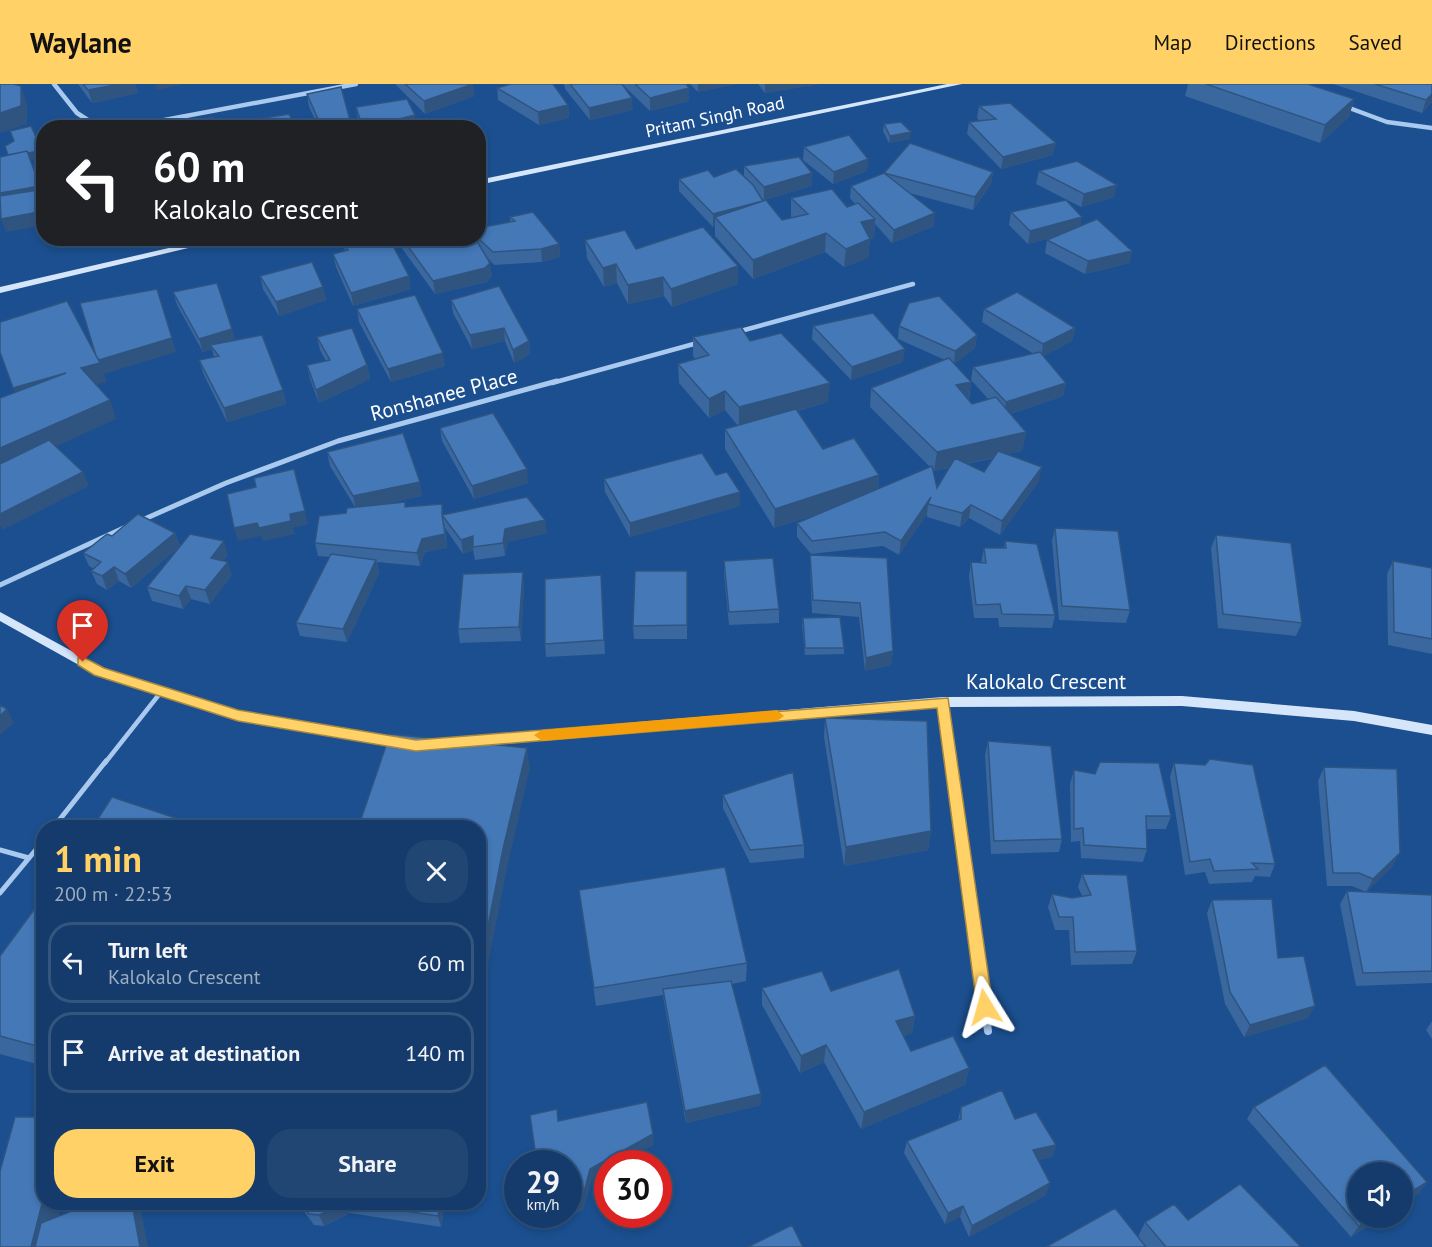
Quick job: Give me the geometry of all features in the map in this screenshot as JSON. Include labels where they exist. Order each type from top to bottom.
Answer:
[{"type":"street","points":[[54,84],[77,112],[88,120]]},
{"type":"street","points":[[165,120],[356,84]]},
{"type":"street","name":"Pritam Singh Road","points":[[486,181],[958,84]]},
{"type":"street","points":[[1336,104],[1387,122],[1432,128]]},
{"type":"street","points":[[0,290],[191,246]]},
{"type":"street","points":[[729,334],[913,284]]},
{"type":"street","name":"Ronshanee Place","points":[[0,585],[226,483],[338,441],[706,341]]},
{"type":"street","points":[[0,616],[99,671],[161,692],[238,715],[416,746]]},
{"type":"street","name":"Kalokalo Crescent","points":[[440,744],[943,702],[1182,701],[1354,716],[1432,730]]},
{"type":"street","points":[[943,702],[988,1031]]},
{"type":"lane","points":[[59,820],[161,692]]},
{"type":"lane","points":[[0,850],[29,858]]},
{"type":"lane","points":[[0,893],[36,850]]},
{"type":"building","points":[[0,84],[21,86],[21,106],[0,113]]},
{"type":"building","points":[[83,84],[120,84],[88,90]]},
{"type":"building","points":[[405,84],[473,84],[424,101]]},
{"type":"building","points":[[511,84],[553,84],[568,105],[538,112],[497,88]]},
{"type":"building","points":[[570,84],[622,84],[632,98],[589,108]]},
{"type":"building","points":[[635,84],[686,84],[689,88],[650,98]]},
{"type":"building","points":[[1206,84],[1308,84],[1354,99],[1325,125]]},
{"type":"building","points":[[1375,84],[1432,84],[1432,94],[1426,100]]},
{"type":"building","points":[[341,87],[350,120],[318,120],[307,94]]},
{"type":"building","points":[[407,99],[415,115],[395,120],[360,120],[356,107]]},
{"type":"building","points":[[1010,103],[1056,143],[1003,157],[969,122],[996,119],[979,106]]},
{"type":"building","points":[[289,114],[292,120],[252,120]]},
{"type":"building","points":[[213,117],[214,120],[197,120]]},
{"type":"building","points":[[901,122],[911,132],[890,136],[884,124]]},
{"type":"building","points":[[31,126],[36,137],[36,152],[8,155],[5,146],[14,141],[10,131]]},
{"type":"building","points":[[849,135],[868,159],[834,172],[804,147]]},
{"type":"building","points":[[910,143],[993,172],[975,197],[884,173]]},
{"type":"building","points":[[27,151],[36,175],[36,187],[0,193],[0,157]]},
{"type":"building","points":[[799,157],[812,173],[764,187],[744,166]]},
{"type":"building","points":[[1077,161],[1117,185],[1084,194],[1039,171]]},
{"type":"building","points":[[736,169],[753,185],[763,201],[713,214],[679,179],[708,170],[714,177]]},
{"type":"building","points":[[884,173],[935,213],[894,230],[851,186]]},
{"type":"building","points":[[832,189],[847,207],[858,203],[875,219],[861,222],[870,239],[846,249],[826,233],[753,260],[715,217],[766,200],[782,220],[808,214],[791,198]]},
{"type":"building","points":[[36,190],[36,212],[1,219],[0,196]]},
{"type":"building","points":[[1066,200],[1082,217],[1030,231],[1011,212]]},
{"type":"building","points":[[533,212],[559,244],[541,249],[493,252],[486,245],[486,226],[515,221],[510,217]]},
{"type":"building","points":[[1097,219],[1132,251],[1088,261],[1047,240]]},
{"type":"building","points":[[703,227],[738,266],[671,289],[663,277],[628,285],[616,264],[603,268],[585,240],[625,230],[636,249]]},
{"type":"building","points":[[346,246],[393,246],[409,276],[351,293],[333,254],[348,250]]},
{"type":"building","points":[[408,246],[480,246],[490,263],[485,268],[433,281]]},
{"type":"building","points":[[312,262],[323,287],[276,302],[260,276]]},
{"type":"building","points":[[217,283],[232,329],[199,339],[173,292]]},
{"type":"building","points":[[499,286],[529,341],[513,350],[504,328],[470,335],[451,300]]},
{"type":"building","points":[[157,289],[172,338],[99,360],[80,303]]},
{"type":"building","points":[[1017,292],[1075,328],[1043,344],[984,309]]},
{"type":"building","points":[[415,295],[443,353],[388,369],[357,309]]},
{"type":"building","points":[[939,296],[977,335],[955,351],[899,326],[909,303]]},
{"type":"building","points":[[67,301],[100,363],[81,368],[110,400],[0,448],[0,398],[66,373],[13,388],[0,352],[0,322]]},
{"type":"building","points":[[873,313],[905,349],[852,367],[813,326]]},
{"type":"building","points":[[741,327],[750,341],[781,333],[830,383],[739,407],[725,391],[709,399],[678,364],[709,355],[693,337]]},
{"type":"building","points":[[352,328],[367,365],[316,390],[307,365],[330,360],[317,337]]},
{"type":"building","points":[[262,335],[283,390],[224,408],[199,360],[219,356],[210,345]]},
{"type":"building","points":[[1040,352],[1066,383],[1006,402],[973,367]]},
{"type":"building","points":[[949,358],[971,382],[956,385],[972,404],[996,397],[1026,432],[937,452],[871,388]]},
{"type":"building","points":[[796,409],[823,449],[854,438],[879,475],[775,509],[725,429]]},
{"type":"building","points":[[493,413],[527,469],[472,486],[440,428]]},
{"type":"building","points":[[403,433],[420,482],[353,496],[327,452]]},
{"type":"building","points":[[49,440],[83,472],[0,514],[0,464]]},
{"type":"building","points":[[998,451],[1042,467],[1002,521],[971,505],[962,513],[928,504],[931,497],[901,541],[885,532],[812,541],[797,523],[932,466],[937,488],[955,458],[984,472]]},
{"type":"building","points":[[702,453],[716,475],[727,472],[740,492],[630,523],[604,479]]},
{"type":"building","points":[[294,469],[305,511],[290,514],[291,521],[259,528],[257,523],[234,528],[227,494],[256,487],[254,478]]},
{"type":"building","points":[[527,497],[545,520],[505,529],[503,543],[473,547],[473,536],[461,540],[442,515]]},
{"type":"building","points":[[405,502],[405,507],[442,504],[445,534],[422,539],[417,553],[315,543],[319,516],[346,513],[347,508]]},
{"type":"building","points":[[138,514],[175,533],[125,574],[114,567],[102,576],[91,571],[101,562],[83,553],[107,534],[112,536]]},
{"type":"building","points":[[1055,528],[1118,531],[1130,610],[1062,606]]},
{"type":"building","points":[[190,534],[224,541],[211,558],[228,562],[205,590],[186,586],[179,596],[147,587]]},
{"type":"building","points":[[1216,535],[1291,543],[1302,623],[1223,614]]},
{"type":"building","points":[[1005,541],[1037,544],[1055,615],[1002,614],[1000,604],[976,605],[971,562],[986,563],[984,548],[1006,548]]},
{"type":"building","points":[[331,554],[376,560],[343,629],[296,623]]},
{"type":"building","points":[[810,555],[887,558],[893,651],[866,658],[860,603],[813,600]]},
{"type":"building","points":[[773,558],[779,609],[729,612],[724,561]]},
{"type":"building","points":[[1393,561],[1432,568],[1432,639],[1394,632]]},
{"type":"building","points":[[635,571],[687,571],[687,625],[633,626]]},
{"type":"building","points":[[523,572],[519,627],[458,629],[463,574]]},
{"type":"building","points":[[601,575],[604,640],[545,644],[545,579]]},
{"type":"building","points":[[840,617],[844,648],[805,648],[803,618]]},
{"type":"building","points":[[0,705],[7,709],[0,716]]},
{"type":"building","points":[[825,718],[927,721],[931,831],[846,847]]},
{"type":"building","points":[[390,734],[527,748],[503,849],[486,937],[486,820],[361,820]]},
{"type":"building","points":[[988,741],[1051,746],[1062,839],[994,841]]},
{"type":"building","points":[[1210,759],[1253,765],[1275,864],[1252,863],[1258,869],[1214,871],[1210,859],[1190,862],[1174,763],[1205,765]]},
{"type":"building","points":[[1100,762],[1159,763],[1171,816],[1146,816],[1147,849],[1084,845],[1083,828],[1074,829],[1074,770],[1095,774]]},
{"type":"building","points":[[1324,767],[1397,769],[1400,853],[1373,879],[1359,873],[1333,873]]},
{"type":"building","points":[[793,772],[804,845],[750,850],[723,795]]},
{"type":"building","points":[[112,797],[182,820],[97,820]]},
{"type":"building","points":[[725,867],[747,963],[594,988],[579,890]]},
{"type":"building","points":[[1082,874],[1127,875],[1137,951],[1075,952],[1073,917],[1059,917],[1052,894],[1072,898],[1091,895]]},
{"type":"building","points":[[1347,891],[1432,895],[1432,971],[1363,973]]},
{"type":"building","points":[[1272,899],[1278,958],[1304,956],[1315,1006],[1250,1025],[1230,992],[1212,900]]},
{"type":"building","points":[[36,907],[36,1046],[0,1036],[0,956]]},
{"type":"building","points":[[899,969],[915,1016],[896,1021],[911,1051],[953,1036],[969,1068],[864,1112],[826,1045],[801,1056],[762,988],[822,971],[831,991]]},
{"type":"building","points":[[731,981],[761,1094],[685,1111],[663,989]]},
{"type":"building","points":[[1325,1065],[1410,1162],[1347,1162],[1347,1212],[1254,1107]]},
{"type":"building","points":[[1002,1090],[1015,1119],[1036,1112],[1056,1145],[1033,1150],[1050,1183],[972,1226],[963,1206],[948,1213],[907,1141],[961,1119],[961,1107]]},
{"type":"building","points":[[647,1102],[653,1134],[624,1150],[594,1150],[594,1167],[590,1169],[582,1200],[582,1150],[535,1150],[530,1115],[557,1109],[558,1121]]},
{"type":"building","points":[[15,1117],[36,1117],[36,1210],[40,1210],[31,1247],[0,1247],[0,1171]]},
{"type":"building","points":[[1413,1166],[1427,1182],[1413,1191]]},
{"type":"building","points":[[1240,1184],[1301,1247],[1166,1247],[1145,1222],[1174,1204],[1188,1220]]},
{"type":"building","points":[[1115,1208],[1146,1247],[1046,1247]]},
{"type":"building","points":[[74,1210],[133,1210],[140,1247],[35,1247],[41,1223]]},
{"type":"building","points":[[306,1210],[329,1210],[319,1215],[309,1214]]},
{"type":"building","points":[[398,1210],[439,1210],[438,1216]]},
{"type":"building","points":[[792,1225],[803,1247],[748,1247]]},
{"type":"slow traffic","points":[[542,735],[777,716]]},
{"type":"route","points":[[83,662],[99,671],[238,715],[416,746],[943,702],[985,1007]]}]
